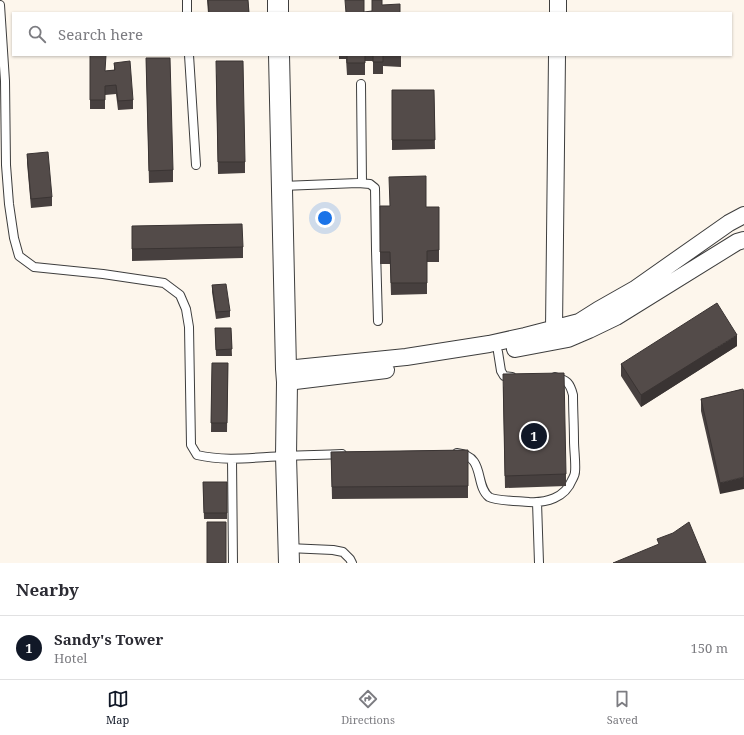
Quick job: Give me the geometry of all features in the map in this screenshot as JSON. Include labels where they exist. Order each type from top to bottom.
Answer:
[{"type":"street","points":[[278,0],[278,12]]},
{"type":"street","points":[[558,0],[558,12]]},
{"type":"street","points":[[279,56],[289,555]]},
{"type":"street","points":[[554,329],[558,56]]},
{"type":"street","points":[[286,376],[489,344],[579,322],[635,289],[744,215]]},
{"type":"street","points":[[286,376],[430,364],[568,339],[616,317],[737,242],[744,240]]},
{"type":"lane","points":[[187,0],[187,12]]},
{"type":"lane","points":[[0,5],[6,165],[9,204],[14,238],[19,256],[34,267],[103,274],[164,283],[180,295],[186,309],[189,327],[191,446],[197,455],[211,458],[232,459],[348,454]]},
{"type":"lane","points":[[190,56],[196,165]]},
{"type":"lane","points":[[361,84],[362,183]]},
{"type":"lane","points":[[281,186],[362,183],[370,184],[375,188],[378,321]]},
{"type":"lane","points":[[498,352],[501,371],[504,376],[517,377]]},
{"type":"lane","points":[[448,452],[461,453],[471,458],[478,467],[483,488],[490,497],[498,500],[537,502],[554,499],[562,494],[570,487],[575,472],[572,395],[570,386],[564,379],[551,375],[544,376]]},
{"type":"lane","points":[[232,459],[233,563]]},
{"type":"lane","points":[[537,502],[539,563]]},
{"type":"lane","points":[[289,555],[333,550],[343,552],[352,563]]},
{"type":"building","points":[[208,0],[248,0],[249,12],[209,12]]},
{"type":"building","points":[[345,0],[364,0],[364,12],[346,12]]},
{"type":"building","points":[[372,0],[382,0],[382,5],[400,4],[400,12],[364,12],[372,11]]},
{"type":"building","points":[[90,56],[106,56],[105,71],[115,70],[114,63],[130,61],[133,100],[118,101],[116,85],[105,86],[105,100],[90,100]]},
{"type":"building","points":[[347,56],[365,56],[365,63],[347,63]]},
{"type":"building","points":[[373,56],[383,56],[383,62],[373,62]]},
{"type":"building","points":[[146,58],[170,58],[173,170],[149,171]]},
{"type":"building","points":[[216,61],[243,61],[245,162],[218,162]]},
{"type":"building","points":[[392,90],[434,90],[435,140],[392,140]]},
{"type":"building","points":[[48,152],[52,197],[31,199],[27,154]]},
{"type":"building","points":[[426,176],[426,207],[439,207],[439,250],[427,251],[427,283],[391,283],[390,252],[380,252],[380,206],[390,206],[389,177]]},
{"type":"building","points":[[242,224],[243,247],[132,249],[132,226]]},
{"type":"building","points":[[226,284],[230,311],[216,312],[212,285]]},
{"type":"building","points":[[717,303],[737,335],[641,395],[621,364]]},
{"type":"building","points":[[215,328],[231,328],[232,349],[216,350]]},
{"type":"building","points":[[212,363],[228,363],[227,423],[211,423]]},
{"type":"building","points":[[564,373],[566,474],[505,476],[503,374]]},
{"type":"building","points":[[743,389],[744,477],[720,483],[701,399]]},
{"type":"building","points":[[468,450],[468,486],[332,487],[331,452]]},
{"type":"building","points":[[203,482],[227,482],[227,513],[204,513]]},
{"type":"building","points":[[207,522],[226,522],[226,563],[207,563]]},
{"type":"building","points":[[689,522],[706,563],[613,563],[659,544],[657,539],[673,533]]},
{"type":"place","name":"Sandy's Tower","points":[[534,436]]}]
